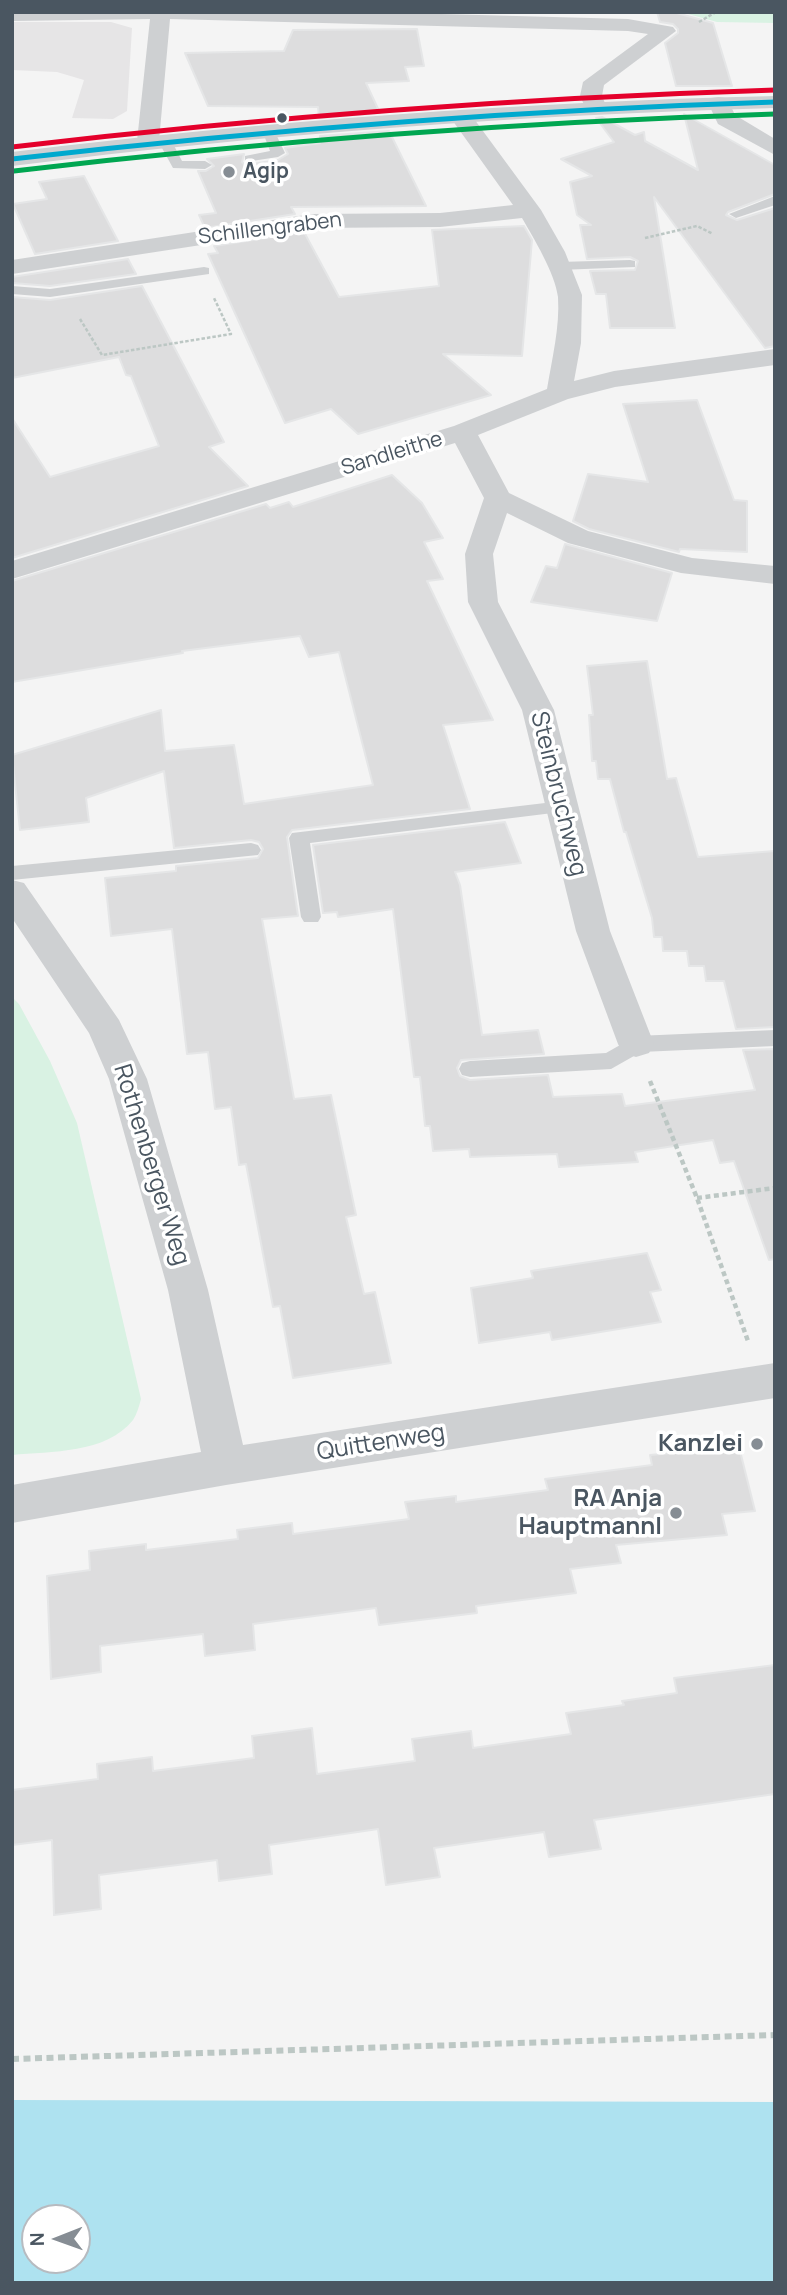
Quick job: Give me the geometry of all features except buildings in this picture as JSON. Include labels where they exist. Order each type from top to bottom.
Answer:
[{"type":"street","points":[[12,15],[161,13],[628,25],[666,32],[594,82],[591,96],[596,108]]},
{"type":"street","points":[[156,140],[161,13]]},
{"type":"street","points":[[12,159],[156,140],[268,130],[596,108],[775,102]]},
{"type":"street","points":[[719,103],[726,120],[775,148]]},
{"type":"street","points":[[461,117],[528,210],[554,252],[570,295],[568,343],[559,393]]},
{"type":"street","name":"Schillengraben","points":[[12,267],[312,221],[440,220],[528,210]]},
{"type":"street","name":"Sandleithe","points":[[12,570],[463,432],[559,393],[614,379],[775,357]]},
{"type":"street","points":[[463,432],[498,498],[578,537],[691,567],[775,575]]},
{"type":"street","name":"Steinbruchweg","points":[[498,498],[479,554],[483,602],[538,710],[593,931],[636,1044]]},
{"type":"street","name":"Rothenberger Weg","points":[[19,911],[106,1030],[128,1079],[188,1290],[226,1466]]},
{"type":"street","name":"Quittenweg","points":[[12,1504],[226,1466],[330,1452],[762,1382]]},
{"type":"lane","points":[[250,159],[278,153],[268,130]]},
{"type":"lane","points":[[156,140],[178,165],[205,165]]},
{"type":"lane","points":[[736,214],[775,200]]},
{"type":"lane","points":[[559,266],[630,264]]},
{"type":"lane","name":"Schillengraben","points":[[12,290],[50,293],[204,271]]},
{"type":"lane","points":[[311,917],[299,838],[562,807]]},
{"type":"lane","points":[[12,873],[251,850]]},
{"type":"lane","points":[[470,1069],[611,1061],[636,1044],[775,1038]]},
{"type":"path","points":[[630,264],[626,243],[697,226],[711,235],[750,223],[736,214]]},
{"type":"path","points":[[84,325],[102,355],[231,334],[216,302]]},
{"type":"path","points":[[636,1044],[697,1198],[762,1382]]},
{"type":"path","points":[[697,1198],[775,1188]]},
{"type":"path","points":[[12,2059],[775,2035]]},
{"type":"shaded area","points":[[12,22],[111,22],[132,28],[127,111],[113,119],[72,118],[84,80],[57,72],[12,70]]},
{"type":"green space","points":[[681,12],[775,12],[775,23],[717,22]]},
{"type":"green space","points":[[12,997],[19,1004],[50,1061],[77,1123],[141,1399],[133,1420],[122,1431],[108,1439],[77,1449],[12,1455]]},
{"type":"water","points":[[12,2100],[775,2102],[775,2283],[12,2283]]},
{"type":"transit line","points":[[12,147],[393,109],[584,97],[775,90]]},
{"type":"transit line","points":[[12,159],[298,129],[488,115],[775,102]]},
{"type":"transit line","points":[[14,171],[299,141],[584,121],[775,114]]},
{"type":"place","name":"Agip","points":[[229,172]]},
{"type":"place","name":"Kanzlei","points":[[757,1444]]},
{"type":"place","name":"RA Anja Hauptmannl","points":[[676,1513]]}]
